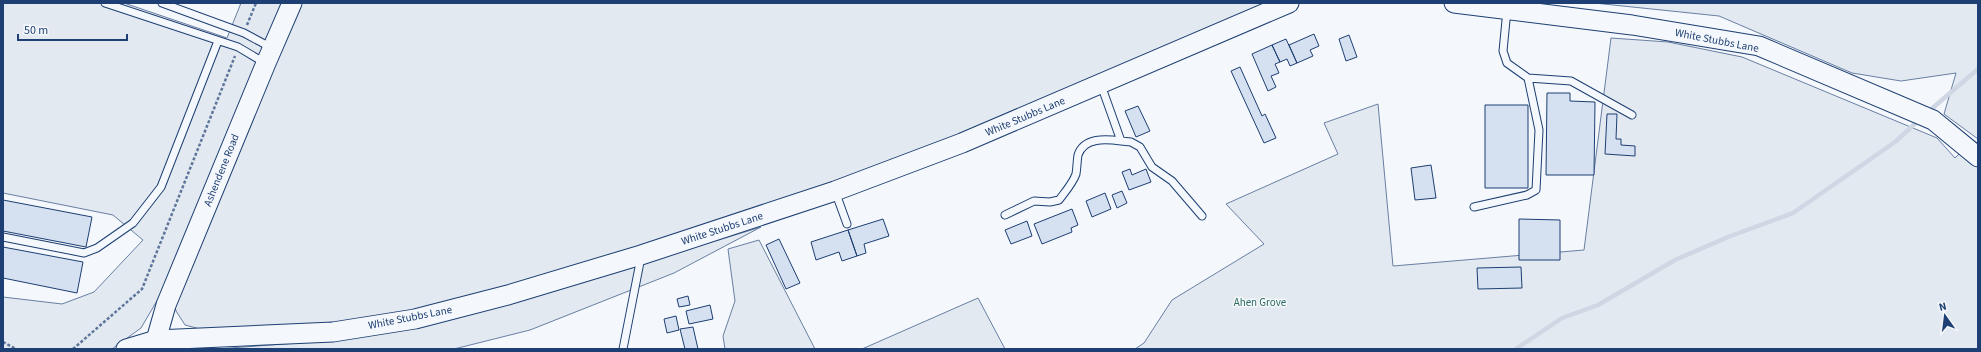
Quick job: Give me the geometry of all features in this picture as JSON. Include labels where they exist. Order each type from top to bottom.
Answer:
[{"type":"street","name":"Ashendene Road","points":[[155,345],[166,305],[292,3]]},
{"type":"street","name":"White Stubbs Lane","points":[[126,349],[155,345],[333,332],[415,318],[508,295],[641,254],[835,191],[962,143],[1101,85],[1289,3]]},
{"type":"street","name":"White Stubbs Lane","points":[[1454,3],[1632,25],[1759,46],[1933,120],[1978,157]]},
{"type":"lane","points":[[105,3],[218,41],[269,56]]},
{"type":"lane","points":[[162,3],[244,33],[269,56]]},
{"type":"lane","points":[[1507,10],[1504,51],[1507,63],[1528,78],[1571,81],[1632,116]]},
{"type":"lane","points":[[3,237],[84,253],[97,248],[132,223],[161,187],[218,41]]},
{"type":"lane","points":[[1474,207],[1527,195],[1536,190],[1539,130],[1528,78]]},
{"type":"lane","points":[[1101,85],[1121,141]]},
{"type":"lane","points":[[1005,215],[1034,201],[1050,202],[1059,200],[1076,175],[1081,149],[1090,142],[1108,139],[1131,142],[1140,147],[1152,167],[1172,181],[1202,216]]},
{"type":"lane","points":[[835,191],[847,224]]},
{"type":"lane","points":[[623,349],[641,254]]},
{"type":"path","points":[[244,33],[256,3]]},
{"type":"path","points":[[73,349],[142,289],[238,47]]},
{"type":"path","points":[[3,342],[16,349]]},
{"type":"green space","points":[[3,3],[124,3],[227,38],[241,3],[286,3],[165,287],[141,328],[112,349],[3,349],[3,297],[62,304],[94,292],[143,240],[113,215],[3,193]]},
{"type":"green space","points":[[296,3],[1266,3],[900,159],[759,209],[510,290],[354,323],[200,329],[185,325],[176,311],[174,302]]},
{"type":"green space","points":[[1594,3],[1978,3],[1978,139],[1944,114],[1956,73],[1901,81],[1852,73],[1719,16]]},
{"type":"green space","name":"Ahen Grove","points":[[1611,38],[1668,42],[1742,57],[1937,138],[1955,158],[1963,150],[1978,163],[1978,349],[1135,349],[1144,343],[1172,300],[1264,244],[1226,204],[1338,154],[1324,123],[1378,104],[1393,266],[1584,250]]},
{"type":"green space","points":[[761,227],[674,273],[530,330],[454,349],[217,349],[324,341],[702,245]]},
{"type":"green space","points":[[759,240],[815,349],[725,349],[723,336],[735,301],[728,249]]},
{"type":"green space","points":[[978,298],[1005,349],[862,349]]},
{"type":"building","points":[[1314,34],[1319,46],[1310,50],[1313,56],[1297,63],[1289,45]]},
{"type":"building","points":[[1349,35],[1357,57],[1346,61],[1339,39]]},
{"type":"building","points":[[1286,39],[1297,63],[1290,66],[1287,59],[1280,62],[1272,45]]},
{"type":"building","points":[[1272,45],[1280,62],[1275,64],[1279,73],[1271,76],[1276,87],[1268,91],[1252,54]]},
{"type":"building","points":[[1240,67],[1262,116],[1265,114],[1276,138],[1264,143],[1231,71]]},
{"type":"building","points":[[1547,93],[1570,93],[1570,101],[1595,102],[1594,175],[1546,175]]},
{"type":"building","points":[[1485,105],[1528,105],[1528,188],[1485,188]]},
{"type":"building","points":[[1138,106],[1150,131],[1136,137],[1125,111]]},
{"type":"building","points":[[1607,114],[1617,114],[1616,139],[1621,139],[1621,145],[1635,146],[1635,156],[1605,154]]},
{"type":"building","points":[[1431,165],[1436,198],[1415,200],[1411,168]]},
{"type":"building","points":[[1130,169],[1132,175],[1146,169],[1151,182],[1129,190],[1122,172]]},
{"type":"building","points":[[1122,191],[1127,203],[1117,208],[1112,195]]},
{"type":"building","points":[[1105,193],[1111,209],[1092,217],[1086,201]]},
{"type":"building","points":[[3,200],[92,217],[86,247],[3,231]]},
{"type":"building","points":[[1072,209],[1078,225],[1071,228],[1072,232],[1042,244],[1034,224]]},
{"type":"building","points":[[883,219],[889,236],[864,244],[866,253],[857,256],[848,230]]},
{"type":"building","points":[[1519,219],[1560,220],[1560,260],[1519,260]]},
{"type":"building","points":[[1027,221],[1032,236],[1011,244],[1005,230]]},
{"type":"building","points":[[848,230],[857,256],[842,261],[839,252],[816,260],[811,242]]},
{"type":"building","points":[[779,239],[800,283],[786,289],[766,245]]},
{"type":"building","points":[[3,247],[83,262],[77,293],[3,278]]},
{"type":"building","points":[[1521,267],[1522,288],[1478,289],[1477,268]]},
{"type":"building","points":[[688,296],[690,305],[679,307],[677,299]]},
{"type":"building","points":[[710,305],[713,319],[689,324],[686,311]]},
{"type":"building","points":[[676,316],[679,330],[667,333],[664,319]]},
{"type":"building","points":[[693,327],[698,349],[685,349],[680,329]]},
{"type":"waterway","points":[[1928,112],[1978,69]]},
{"type":"waterway","points":[[1516,349],[1562,318],[1598,305],[1675,260],[1728,237],[1793,213],[1895,142],[1919,120]]}]
